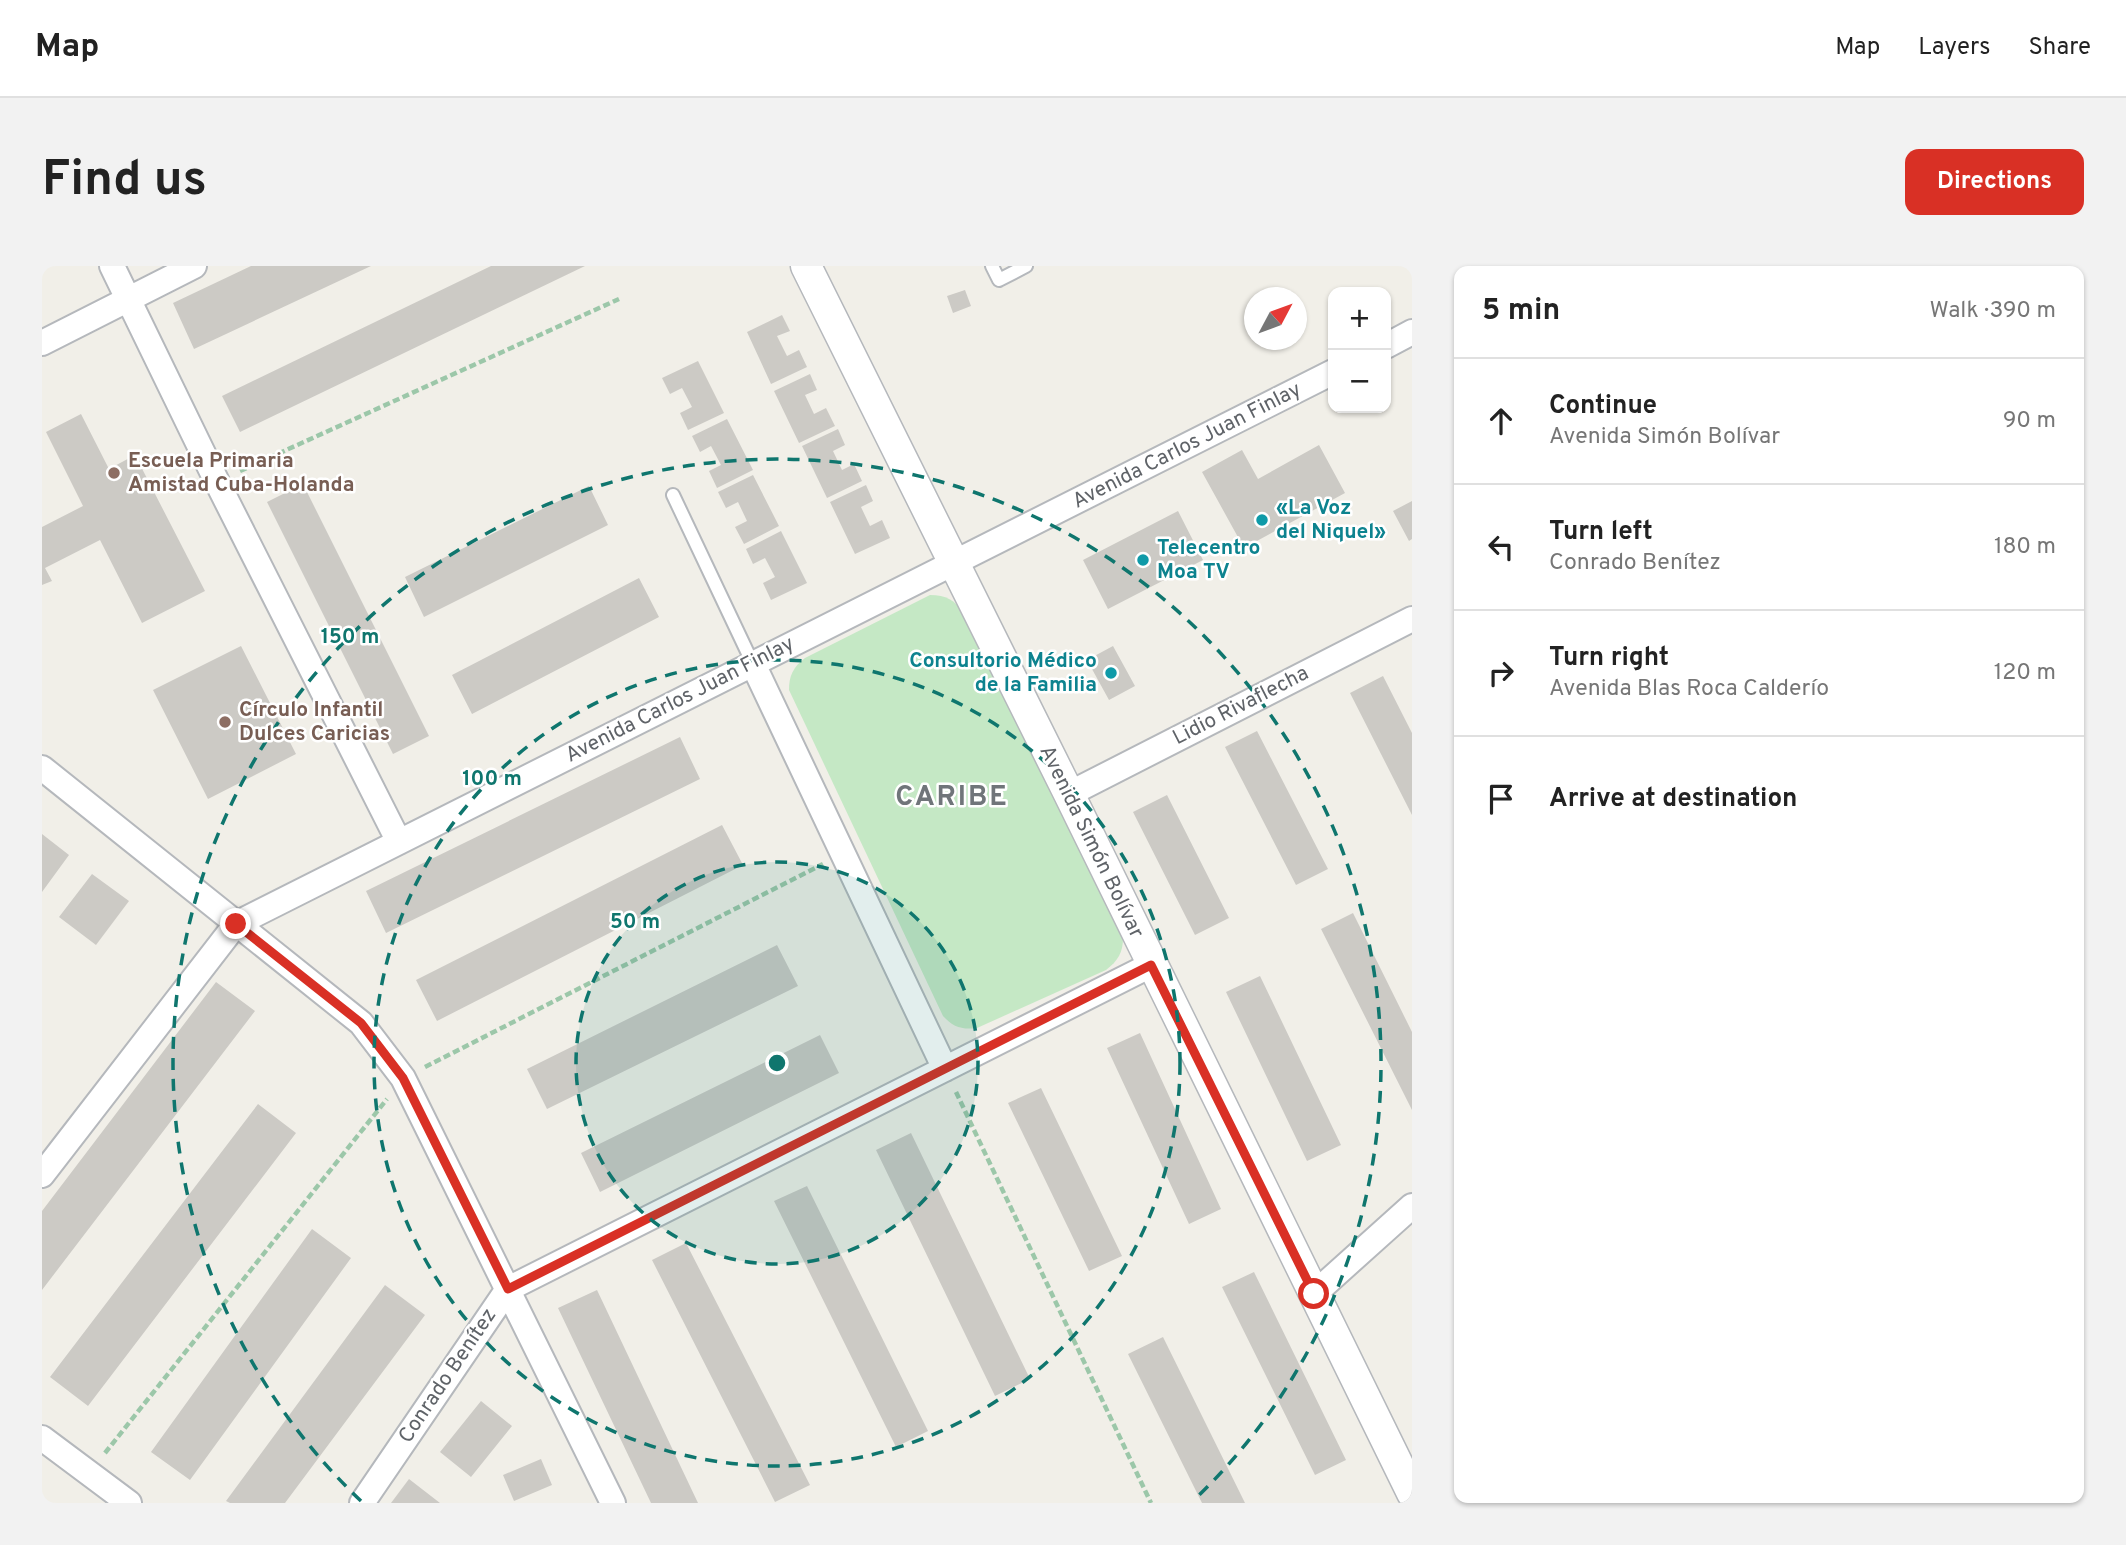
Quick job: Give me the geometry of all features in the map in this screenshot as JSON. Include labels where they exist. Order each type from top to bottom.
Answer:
[{"type":"street","points":[[112,266],[217,482],[399,842]]},
{"type":"street","points":[[42,343],[194,266]]},
{"type":"street","name":"Avenida Simón Bolívar","points":[[806,266],[1412,1493]]},
{"type":"street","points":[[1391,343],[1412,332]]},
{"type":"street","name":"Avenida Carlos Juan Finlay","points":[[42,1175],[236,924],[1328,375]]},
{"type":"street","name":"Lidio Rivaflecha","points":[[1069,794],[1412,619]]},
{"type":"street","points":[[753,664],[945,1069]]},
{"type":"street","points":[[42,768],[361,1023],[403,1078],[613,1503]]},
{"type":"street","name":"Conrado Benítez","points":[[362,1503],[508,1289],[1151,965]]},
{"type":"street","points":[[1314,1294],[1412,1206]]},
{"type":"street","points":[[42,1438],[129,1503]]},
{"type":"lane","points":[[992,266],[999,280],[1026,266]]},
{"type":"lane","points":[[673,495],[753,664]]},
{"type":"path","points":[[217,482],[619,299]]},
{"type":"path","points":[[89,1473],[403,1078],[843,854]]},
{"type":"path","points":[[945,1069],[1151,1503]]},
{"type":"green space","points":[[930,595],[950,599],[963,613],[1123,938],[1119,956],[1106,970],[977,1028],[967,1029],[950,1023],[943,1016],[789,690],[792,672],[805,658]]},
{"type":"building","points":[[251,266],[371,266],[194,349],[173,303]]},
{"type":"building","points":[[491,266],[585,266],[240,432],[222,396]]},
{"type":"building","points":[[965,290],[971,306],[953,313],[947,296]]},
{"type":"building","points":[[782,315],[790,331],[777,336],[787,356],[799,350],[807,367],[771,384],[747,332]]},
{"type":"building","points":[[698,361],[724,413],[688,430],[680,413],[692,407],[682,388],[670,394],[662,378]]},
{"type":"building","points":[[810,374],[817,390],[805,395],[814,414],[826,408],[835,426],[799,443],[774,391]]},
{"type":"building","points":[[81,414],[109,469],[135,455],[205,591],[142,623],[100,540],[45,568],[52,581],[42,585],[42,527],[83,506],[46,432]]},
{"type":"building","points":[[727,419],[753,470],[717,488],[709,471],[721,465],[711,446],[700,452],[692,436]]},
{"type":"building","points":[[838,429],[845,445],[833,451],[842,470],[854,464],[862,481],[827,498],[802,446]]},
{"type":"building","name":"«La Voz del Niquel»","points":[[1319,445],[1345,493],[1244,548],[1202,472],[1242,450],[1258,479]]},
{"type":"building","points":[[753,475],[779,526],[744,544],[735,527],[747,521],[738,502],[726,508],[718,492]]},
{"type":"building","points":[[303,484],[429,736],[393,754],[267,502]]},
{"type":"building","points":[[866,485],[873,501],[861,507],[870,526],[882,520],[890,538],[855,554],[830,502]]},
{"type":"building","points":[[589,486],[608,525],[424,617],[405,577]]},
{"type":"building","points":[[1412,501],[1412,539],[1409,541],[1393,511]]},
{"type":"building","name":"Telecentro Moa TV","points":[[1178,511],[1203,560],[1108,609],[1083,560]]},
{"type":"building","points":[[781,531],[807,583],[771,600],[763,583],[775,577],[765,558],[753,564],[746,549]]},
{"type":"building","points":[[639,578],[659,617],[472,714],[452,675]]},
{"type":"building","name":"Círculo Infantil Dulces Caricias","points":[[241,646],[296,754],[208,799],[153,690]]},
{"type":"building","name":"Consultorio Médico de la Familia","points":[[1113,646],[1135,686],[1109,700],[1087,660]]},
{"type":"building","points":[[1383,676],[1412,733],[1412,815],[1350,693]]},
{"type":"building","points":[[1257,731],[1328,869],[1296,885],[1225,747]]},
{"type":"building","points":[[680,737],[700,779],[386,933],[366,891]]},
{"type":"building","points":[[1167,795],[1229,918],[1195,935],[1133,812]]},
{"type":"building","points":[[722,825],[743,865],[437,1021],[416,980]]},
{"type":"building","points":[[42,834],[69,855],[42,892]]},
{"type":"building","points":[[92,874],[129,901],[96,945],[59,917]]},
{"type":"building","points":[[1353,913],[1412,1032],[1412,1110],[1321,929]]},
{"type":"building","points":[[777,945],[798,986],[547,1109],[527,1069]]},
{"type":"building","points":[[1260,976],[1341,1145],[1307,1161],[1226,992]]},
{"type":"building","points":[[216,982],[255,1011],[42,1290],[42,1211]]},
{"type":"building","points":[[1140,1033],[1221,1209],[1189,1224],[1107,1048]]},
{"type":"building","points":[[820,1035],[839,1073],[600,1192],[581,1153]]},
{"type":"building","points":[[1041,1088],[1122,1256],[1089,1271],[1008,1103]]},
{"type":"building","points":[[258,1104],[296,1133],[88,1406],[50,1377]]},
{"type":"building","points":[[911,1133],[1030,1379],[995,1396],[876,1150]]},
{"type":"building","points":[[807,1186],[928,1431],[896,1447],[774,1201]]},
{"type":"building","points":[[312,1229],[351,1258],[190,1480],[151,1452]]},
{"type":"building","points":[[686,1243],[810,1485],[775,1502],[652,1260]]},
{"type":"building","points":[[1254,1272],[1346,1460],[1315,1475],[1222,1287]]},
{"type":"building","points":[[385,1285],[425,1315],[285,1503],[226,1501]]},
{"type":"building","points":[[597,1290],[698,1503],[651,1503],[558,1308]]},
{"type":"building","points":[[1163,1337],[1245,1503],[1202,1503],[1128,1354]]},
{"type":"building","points":[[481,1401],[512,1426],[471,1477],[440,1452]]},
{"type":"building","points":[[541,1459],[552,1485],[514,1501],[503,1475]]},
{"type":"building","points":[[409,1479],[440,1503],[391,1503]]},
{"type":"place","name":"Escuela Primaria Amistad Cuba-Holanda","points":[[114,473]]},
{"type":"place","name":"«La Voz del Niquel»","points":[[1262,520]]},
{"type":"place","name":"Telecentro Moa TV","points":[[1143,560]]},
{"type":"place","name":"Consultorio Médico de la Familia","points":[[1111,673]]},
{"type":"place","name":"Círculo Infantil Dulces Caricias","points":[[225,722]]},
{"type":"district","name":"CARIBE","points":[[952,798]]},
{"type":"route","points":[[236,924],[361,1023],[403,1078],[508,1289],[1151,965],[1314,1294]]}]
